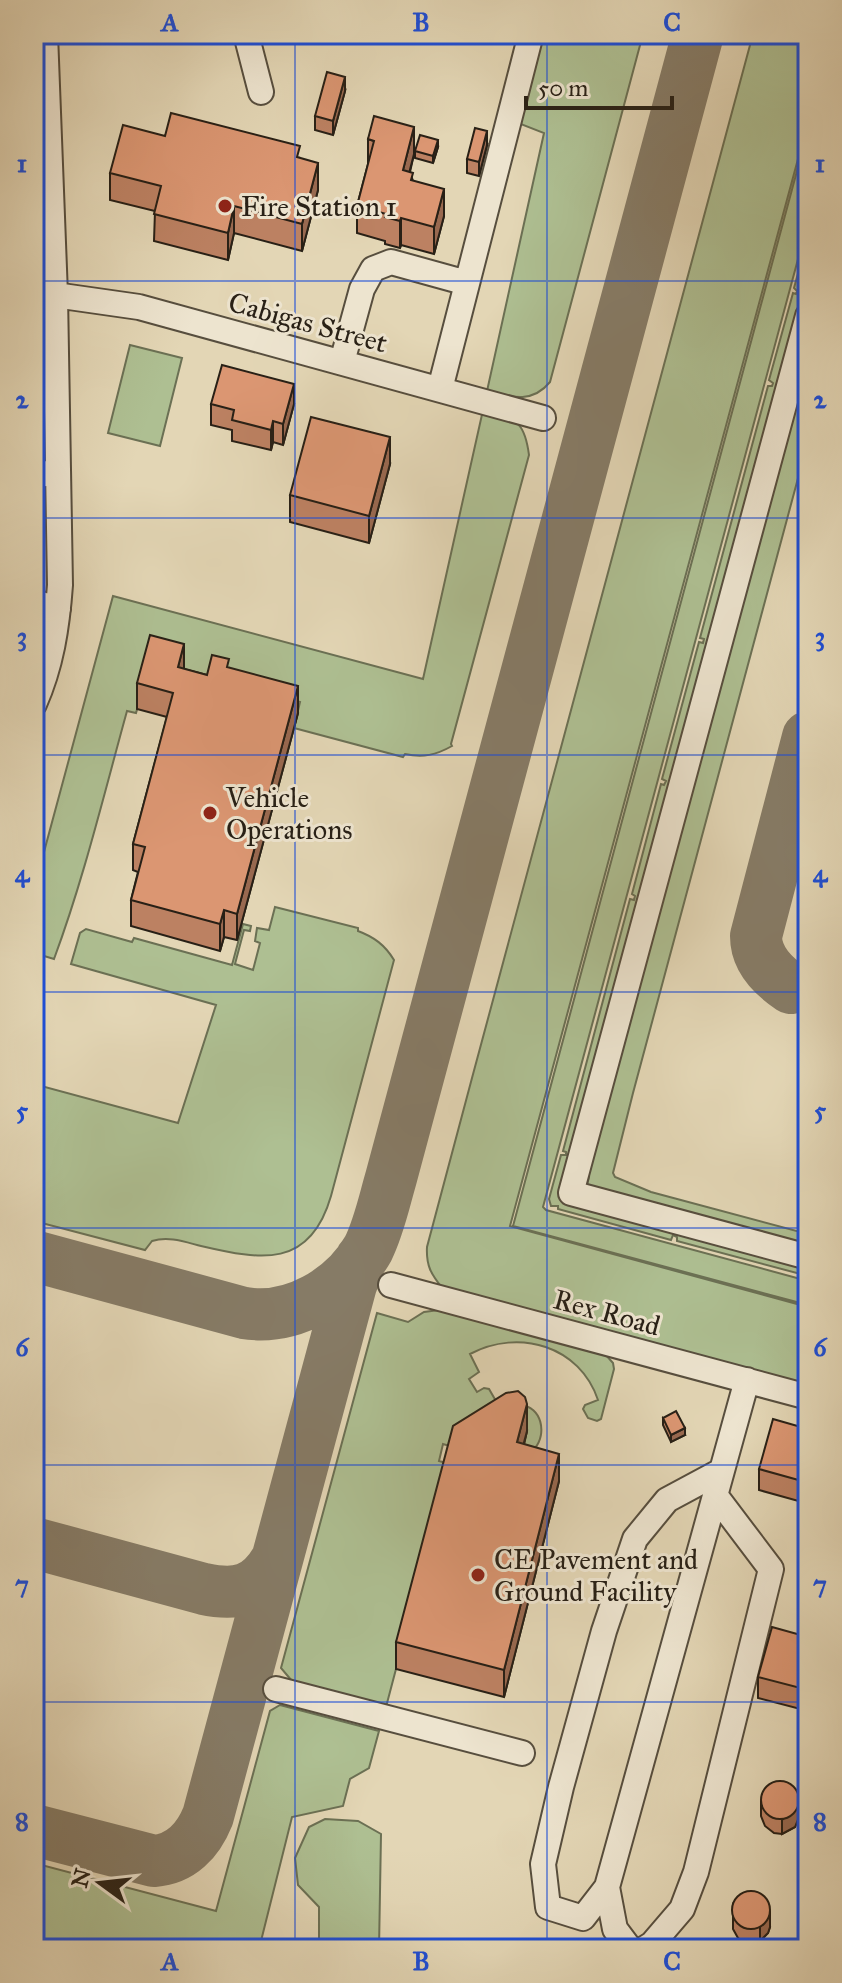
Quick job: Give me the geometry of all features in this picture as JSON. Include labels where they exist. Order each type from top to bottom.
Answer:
[{"type":"street","points":[[34,704],[50,661],[60,585],[58,470],[45,406],[55,295],[40,73],[45,34]]},
{"type":"street","points":[[246,34],[261,92]]},
{"type":"street","points":[[440,389],[531,34]]},
{"type":"street","points":[[342,362],[362,289],[373,269],[391,262],[467,283]]},
{"type":"street","name":"Cabigas Street","points":[[55,295],[139,307],[543,418]]},
{"type":"street","points":[[808,316],[571,1193],[808,1257]]},
{"type":"street","points":[[34,477],[58,470]]},
{"type":"street","points":[[34,602],[58,609]]},
{"type":"street","name":"Rex Road","points":[[391,1285],[808,1397]]},
{"type":"street","points":[[721,1471],[667,1500],[635,1539],[604,1631],[561,1787],[543,1864],[548,1907],[583,1918],[607,1887],[747,1380]]},
{"type":"street","points":[[644,1949],[682,1909],[696,1872],[771,1569],[715,1495]]},
{"type":"street","points":[[276,1689],[522,1753]]},
{"type":"street","points":[[607,1887],[615,1929],[630,1949]]},
{"type":"green space","points":[[541,34],[643,34],[550,382],[536,394],[513,397],[487,391],[544,133],[518,123]]},
{"type":"green space","points":[[753,34],[808,34],[808,122],[510,1226],[808,1307],[808,1388],[443,1289],[430,1270],[427,1259],[427,1247]]},
{"type":"green space","points":[[808,130],[808,222],[543,1207],[808,1281],[808,1305],[513,1226]]},
{"type":"green space","points":[[808,237],[808,280],[561,1198],[808,1265],[808,1276],[677,1241],[673,1235],[671,1240],[558,1209],[558,1206],[551,1206],[549,1199],[561,1155],[566,1155],[563,1151],[630,899],[634,900],[632,894],[661,784],[664,785],[666,781],[662,779],[699,642],[703,643],[704,639],[700,638],[768,386],[773,383],[769,380],[793,293],[797,291],[794,288]]},
{"type":"green space","points":[[808,332],[808,441],[613,1173],[615,1177],[651,1192],[808,1234],[808,1251],[595,1194],[596,1187],[587,1185],[589,1177],[582,1174]]},
{"type":"green space","points":[[130,345],[182,358],[160,446],[108,433]]},
{"type":"green space","points":[[483,410],[503,416],[521,427],[529,455],[452,746],[429,755],[405,754],[403,757],[294,728],[300,702],[151,662],[136,713],[127,711],[84,867],[54,959],[34,953],[34,889],[113,596],[423,679]]},
{"type":"green space","points":[[275,907],[358,928],[358,931],[383,946],[394,960],[331,1196],[322,1220],[310,1237],[296,1248],[263,1256],[171,1239],[152,1241],[145,1250],[34,1221],[34,1084],[178,1123],[216,1005],[71,964],[80,933],[86,929],[132,942],[134,938],[232,965],[243,924],[251,926],[250,931],[244,930],[235,964],[253,970],[260,943],[255,941],[257,928],[269,930]]},
{"type":"green space","points":[[439,1310],[605,1354],[614,1369],[601,1419],[597,1421],[588,1418],[583,1409],[585,1405],[598,1400],[589,1381],[563,1355],[527,1343],[489,1346],[470,1354],[479,1372],[469,1379],[477,1392],[489,1389],[500,1408],[518,1405],[533,1410],[538,1415],[541,1436],[535,1448],[524,1445],[527,1431],[460,1449],[443,1444],[439,1461],[450,1464],[386,1707],[292,1681],[281,1668],[377,1313],[408,1322],[424,1312]]},
{"type":"green space","points":[[280,1705],[379,1731],[369,1768],[350,1779],[343,1806],[292,1817],[259,1949],[72,1949],[34,1938],[34,1863],[216,1911],[270,1711]]},
{"type":"green space","points":[[325,1819],[358,1821],[381,1834],[379,1949],[319,1949],[319,1907],[298,1885],[295,1858],[309,1827]]},
{"type":"building","points":[[327,72],[345,77],[333,121],[315,116]]},
{"type":"building","name":"Fire Station 1","points":[[171,113],[300,146],[297,157],[318,163],[302,224],[234,206],[228,233],[154,214],[161,186],[110,173],[123,125],[165,136]]},
{"type":"building","points":[[374,116],[414,127],[403,170],[413,173],[411,180],[444,189],[434,227],[385,217],[386,214],[357,206],[374,141],[368,139]]},
{"type":"building","points":[[475,128],[487,131],[479,162],[467,159]]},
{"type":"building","points":[[420,135],[438,140],[433,156],[415,151]]},
{"type":"building","points":[[222,365],[294,384],[283,424],[273,421],[271,430],[232,420],[234,410],[211,404]]},
{"type":"building","points":[[311,417],[390,437],[369,516],[290,495]]},
{"type":"building","name":"Vehicle Operations","points":[[150,635],[184,644],[178,667],[207,675],[212,655],[229,659],[227,667],[298,686],[237,914],[224,910],[220,924],[131,900],[145,847],[133,844],[173,693],[137,683]]},
{"type":"building","name":"CE Pavement and Ground Facility","points":[[518,1391],[527,1404],[517,1442],[559,1454],[504,1670],[396,1642],[453,1426],[506,1393]]},
{"type":"building","points":[[676,1411],[685,1428],[671,1435],[663,1418]]},
{"type":"building","points":[[773,1419],[808,1429],[808,1460],[802,1481],[759,1469]]},
{"type":"building","points":[[772,1627],[808,1637],[808,1690],[758,1677]]},
{"type":"building","points":[[780,1781],[793,1787],[799,1800],[793,1813],[780,1819],[767,1813],[761,1800],[767,1787]]},
{"type":"building","points":[[751,1891],[764,1897],[770,1910],[764,1923],[751,1929],[738,1923],[732,1910],[738,1897]]},
{"type":"taxiway","points":[[34,1256],[244,1313],[262,1314],[280,1312],[315,1300],[345,1278],[368,1249],[391,1178],[698,34]]},
{"type":"taxiway","points":[[791,988],[767,966],[759,952],[756,936],[808,737]]},
{"type":"taxiway","points":[[34,1830],[154,1861],[172,1857],[187,1847],[204,1825],[351,1285],[361,1259]]},
{"type":"taxiway","points":[[34,1543],[204,1589],[227,1592],[254,1585],[276,1561]]},
{"type":"place","name":"Fire Station 1","points":[[225,206]]},
{"type":"place","name":"Vehicle Operations","points":[[210,813]]},
{"type":"place","name":"CE Pavement and Ground Facility","points":[[478,1575]]}]
